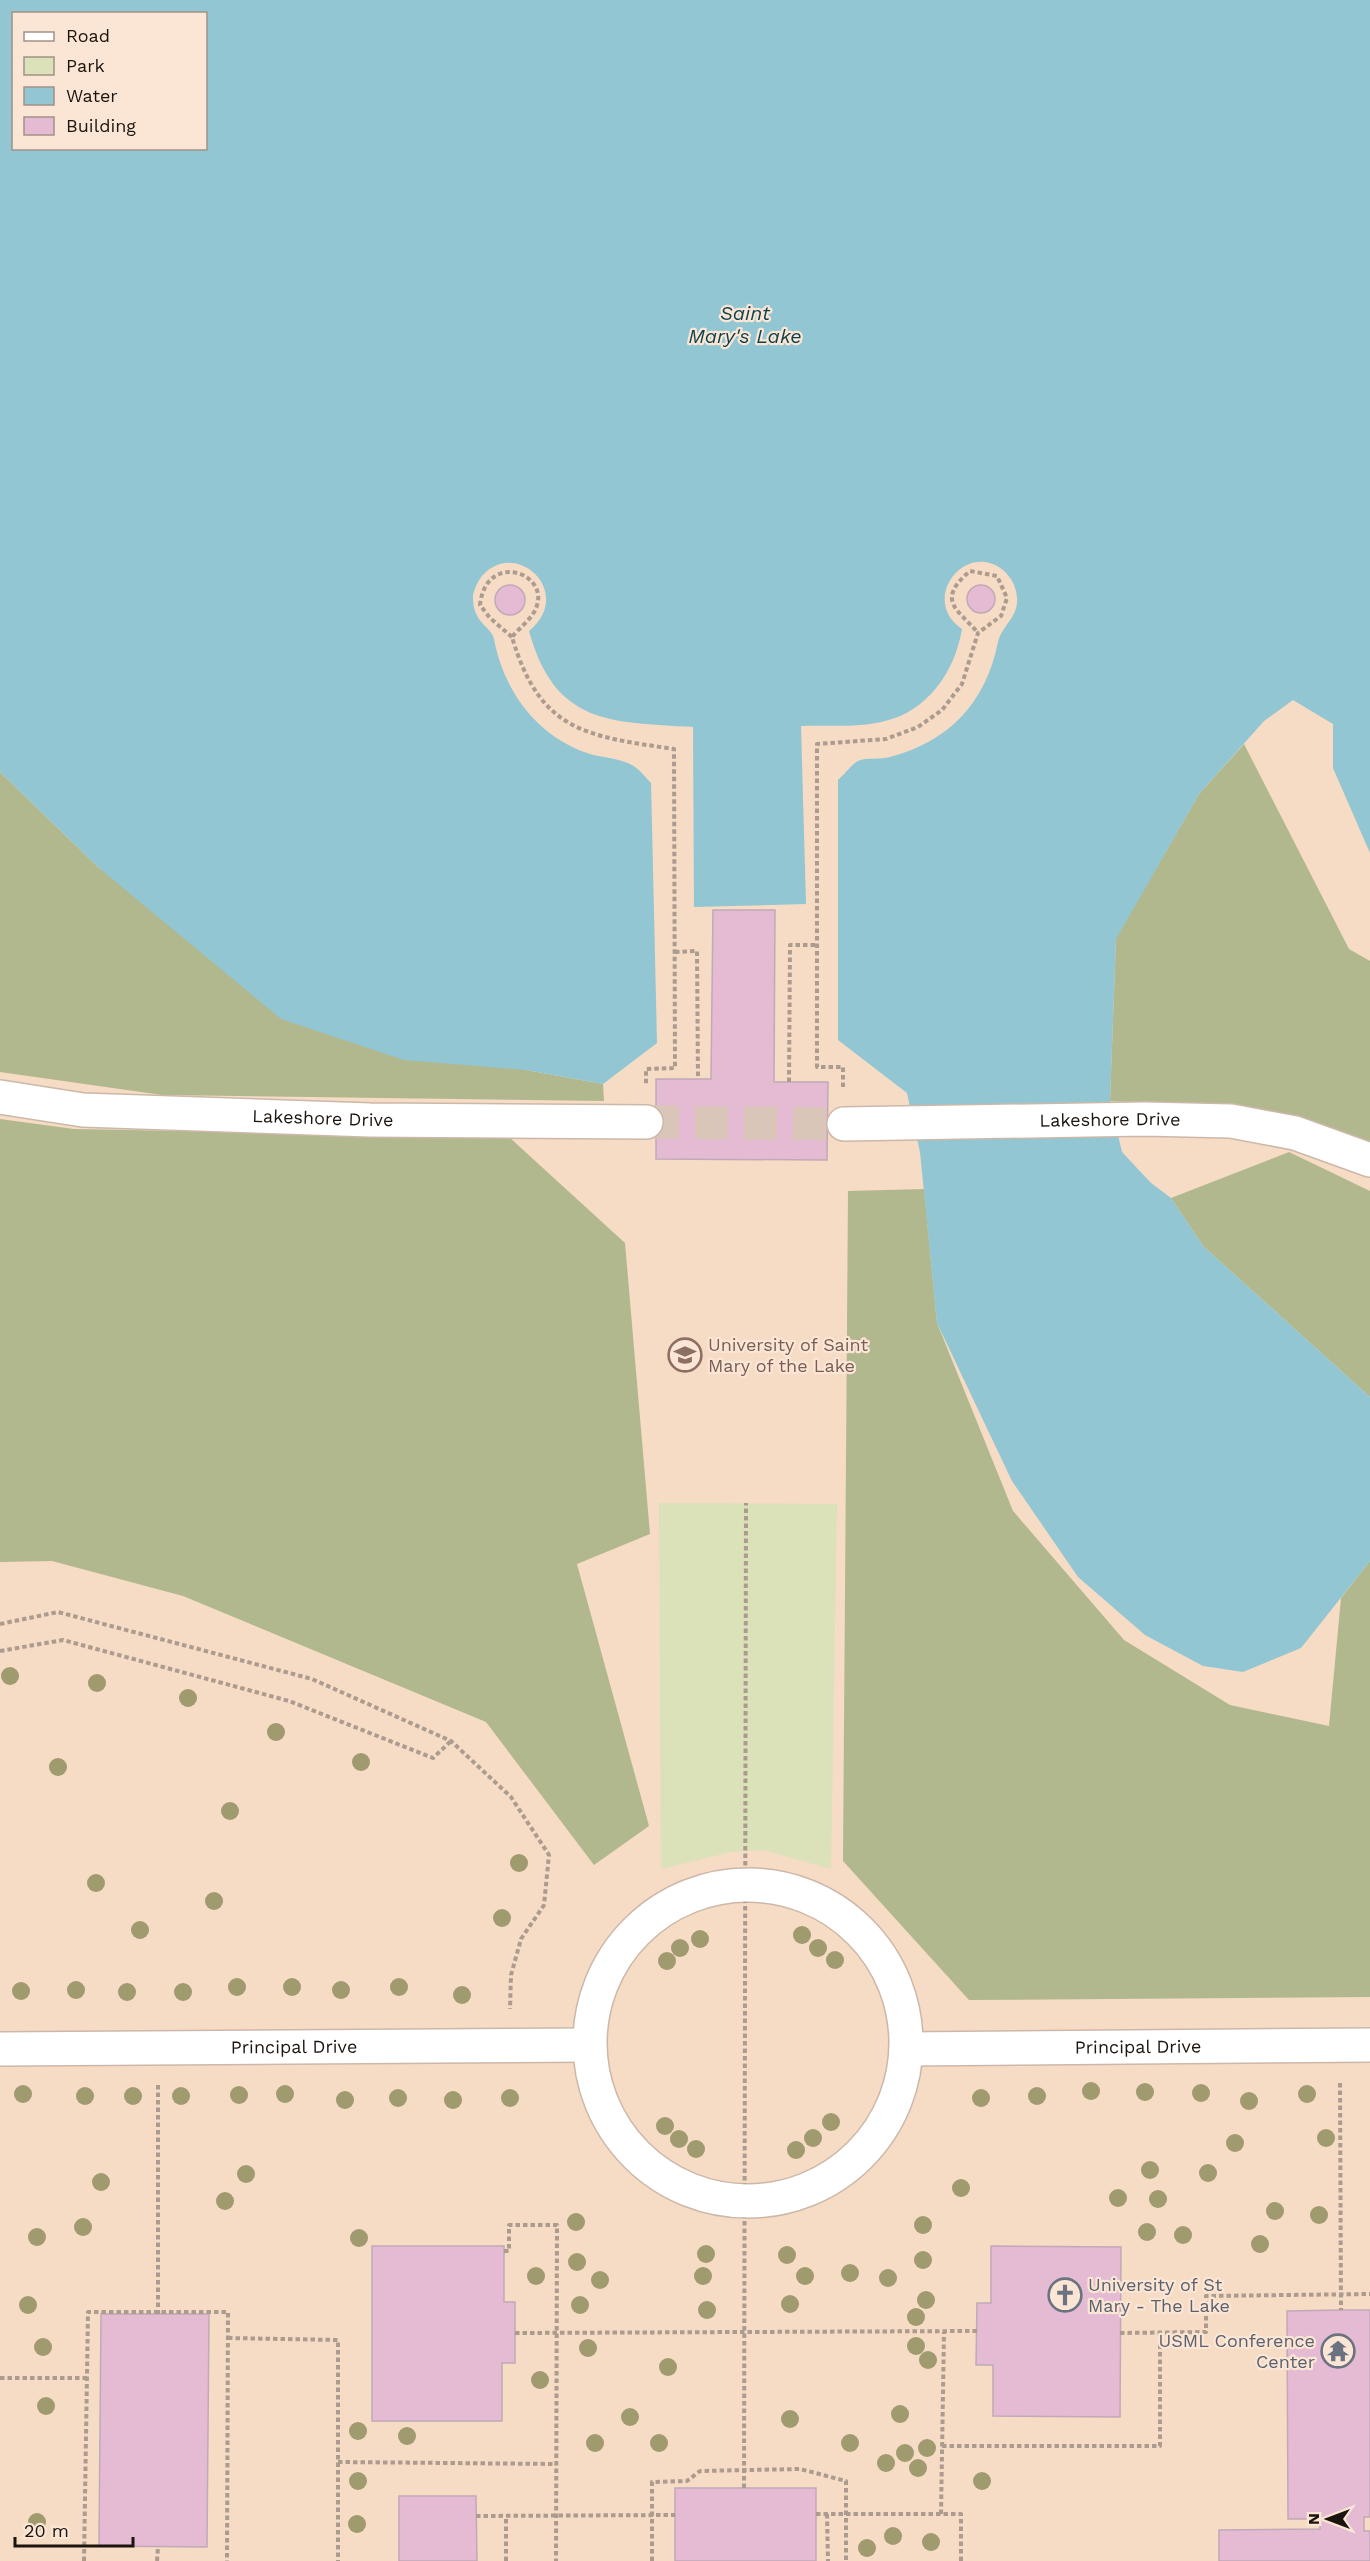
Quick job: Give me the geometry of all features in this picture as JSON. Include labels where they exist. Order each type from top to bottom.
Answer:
[{"type":"lane","name":"Lakeshore Drive","points":[[0,1097],[83,1110],[370,1120],[646,1122]]},
{"type":"lane","name":"Lakeshore Drive","points":[[844,1124],[1145,1119],[1231,1121],[1285,1131],[1370,1160]]},
{"type":"lane","points":[[747,1884],[790,1889],[829,1906],[862,1932],[887,1967],[903,2006],[907,2049],[896,2099],[884,2127],[858,2159],[825,2183],[797,2194],[746,2203],[706,2197],[669,2181],[636,2156],[607,2114],[595,2086],[589,2045],[593,2010],[604,1976],[623,1945],[648,1920],[678,1900],[712,1888],[747,1884]]},
{"type":"lane","name":"Principal Drive","points":[[0,2049],[589,2045]]},
{"type":"lane","name":"Principal Drive","points":[[907,2049],[1355,2045]]},
{"type":"path","points":[[512,637],[532,615],[538,595],[534,585],[526,577],[517,572],[505,571],[495,575],[486,584],[480,605],[490,618],[512,637],[521,668],[540,698],[562,719],[590,734],[674,749],[675,1068],[646,1069],[646,1122]]},
{"type":"path","points":[[844,1124],[843,1067],[818,1067],[818,744],[886,739],[918,727],[942,710],[962,684],[978,633],[1000,616],[1007,598],[997,576],[970,571],[956,583],[952,601],[958,615],[978,633]]},
{"type":"path","points":[[789,1082],[790,945],[818,945]]},
{"type":"path","points":[[675,952],[697,951],[698,1079]]},
{"type":"path","points":[[744,2488],[746,1503]]},
{"type":"path","points":[[0,1624],[58,1612],[312,1679],[451,1741],[511,1797],[549,1855],[544,1905],[521,1939],[511,1974],[510,2046]]},
{"type":"path","points":[[0,1651],[63,1640],[290,1701],[433,1758],[451,1741]]},
{"type":"path","points":[[1341,2310],[1355,2045]]},
{"type":"path","points":[[158,2048],[158,2313]]},
{"type":"path","points":[[504,2251],[509,2251],[509,2225],[557,2225],[556,2561]]},
{"type":"path","points":[[1120,2333],[1206,2332],[1206,2296],[1370,2294]]},
{"type":"path","points":[[84,2561],[88,2312],[228,2312],[227,2561]]},
{"type":"path","points":[[941,2514],[944,2331]]},
{"type":"path","points":[[515,2333],[977,2331]]},
{"type":"path","points":[[942,2446],[1160,2446],[1160,2332]]},
{"type":"path","points":[[228,2338],[338,2340],[338,2561]]},
{"type":"path","points":[[0,2378],[87,2378]]},
{"type":"path","points":[[338,2462],[556,2464]]},
{"type":"path","points":[[652,2561],[652,2481],[687,2481],[700,2471],[800,2469],[846,2481],[846,2561]]},
{"type":"path","points":[[816,2514],[961,2514],[961,2561]]},
{"type":"path","points":[[827,2514],[828,2561]]},
{"type":"path","points":[[476,2516],[675,2515]]},
{"type":"path","points":[[506,2516],[506,2561]]},
{"type":"path","points":[[158,2547],[158,2561]]},
{"type":"shaded area","name":"University of Saint Mary of the Lake","points":[[0,0],[1370,0],[1370,2561],[0,2561]]},
{"type":"green space","points":[[1244,744],[1349,949],[1370,961],[1370,1144],[1230,1107],[1110,1101],[1116,938],[1199,794]]},
{"type":"green space","points":[[0,772],[99,868],[526,1070],[603,1084],[604,1101],[162,1095],[0,1072]]},
{"type":"green space","points":[[0,1119],[74,1129],[509,1137],[625,1243],[650,1534],[577,1564],[649,1826],[594,1865],[486,1722],[183,1596],[52,1561],[0,1562]]},
{"type":"green space","points":[[1289,1152],[1370,1191],[1370,1397],[1203,1246],[1171,1198]]},
{"type":"green space","points":[[924,1189],[937,1323],[1013,1511],[1124,1640],[1230,1705],[1329,1726],[1341,1598],[1370,1561],[1370,1997],[969,2000],[843,1861],[848,1191]]},
{"type":"green space","points":[[659,1503],[837,1504],[831,1869],[763,1850],[731,1852],[661,1869]]},
{"type":"water","name":"Saint Mary's Lake","points":[[0,0],[1370,0],[1370,853],[1333,768],[1333,724],[1293,700],[1264,721],[1199,794],[1116,939],[1110,1101],[1122,1152],[1151,1183],[1171,1198],[1203,1246],[1370,1397],[1370,1561],[1301,1648],[1243,1672],[1203,1666],[1145,1635],[1078,1577],[1012,1481],[937,1323],[920,1152],[907,1093],[838,1040],[838,780],[858,761],[890,757],[930,741],[962,716],[974,701],[992,664],[1000,636],[1013,616],[1017,604],[1014,585],[1003,570],[989,563],[975,562],[962,568],[952,577],[946,590],[945,603],[950,617],[962,629],[953,660],[946,674],[926,699],[900,716],[885,721],[854,725],[801,726],[806,904],[694,907],[693,727],[611,719],[590,712],[570,701],[554,685],[540,662],[529,631],[542,616],[546,600],[543,586],[536,574],[524,566],[510,563],[495,566],[482,576],[473,596],[475,612],[492,635],[506,676],[525,709],[552,735],[569,745],[587,753],[630,764],[651,783],[657,1043],[603,1084],[526,1070],[404,1060],[281,1019],[99,868],[0,772]]},
{"type":"building","points":[[510,585],[520,590],[525,600],[520,610],[510,615],[500,610],[495,600],[500,590]]},
{"type":"building","points":[[981,585],[991,589],[995,599],[991,609],[981,613],[971,609],[967,599],[971,589]]},
{"type":"building","points":[[713,910],[775,910],[774,1082],[828,1082],[827,1160],[656,1159],[656,1079],[711,1079]]},
{"type":"building","points":[[372,2246],[504,2246],[504,2302],[515,2302],[515,2363],[502,2363],[502,2421],[372,2421]]},
{"type":"building","points":[[991,2246],[1121,2247],[1120,2417],[993,2416],[993,2365],[976,2365],[977,2303],[991,2303]]},
{"type":"building","points":[[1370,2310],[1370,2517],[1364,2517],[1364,2531],[1370,2531],[1370,2561],[1219,2561],[1219,2530],[1320,2529],[1320,2519],[1288,2519],[1287,2311]]},
{"type":"building","points":[[101,2314],[209,2314],[207,2547],[99,2546]]},
{"type":"building","points":[[675,2488],[816,2488],[816,2561],[675,2561]]},
{"type":"building","points":[[399,2496],[476,2496],[477,2561],[399,2561]]},
{"type":"tunnel","points":[[646,1122],[844,1124]]},
{"type":"place","name":"University of Saint Mary of the Lake","points":[[685,1355]]},
{"type":"place","name":"University of St Mary - The Lake","points":[[1065,2295]]},
{"type":"place","name":"USML Conference Center","points":[[1338,2351]]}]
